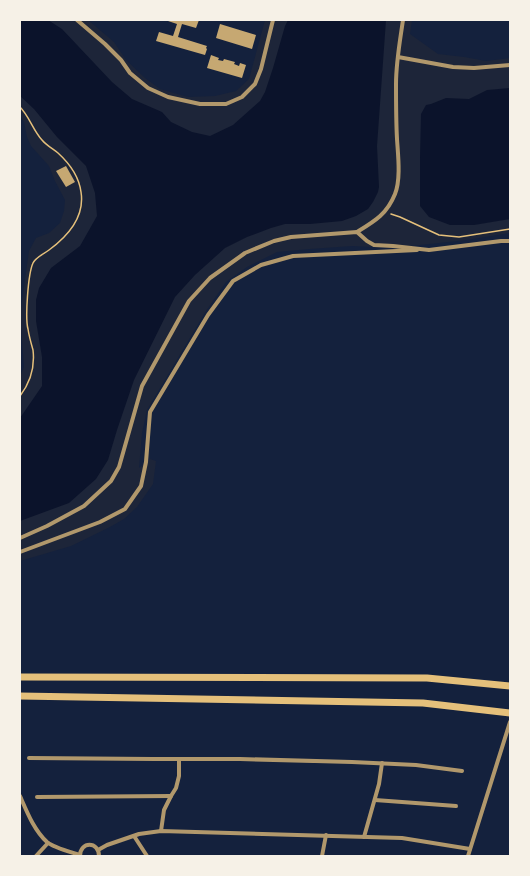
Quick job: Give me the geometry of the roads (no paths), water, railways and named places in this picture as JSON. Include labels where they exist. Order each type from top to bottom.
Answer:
[{"type":"main road","points":[[20,677],[427,678],[510,686]]},
{"type":"main road","points":[[20,696],[422,703],[510,713]]},
{"type":"street","points":[[77,20],[106,44],[130,73],[148,88],[168,97],[200,104],[226,104],[242,97],[255,84],[261,69],[273,20]]},
{"type":"street","points":[[20,538],[47,526],[84,506],[111,481],[119,467],[142,386],[189,301],[210,278],[245,253],[274,241],[291,237],[358,232],[372,224],[385,212],[396,191],[398,172],[396,82],[403,20]]},
{"type":"street","points":[[398,57],[453,67],[474,68],[510,65]]},
{"type":"street","points":[[358,232],[367,241],[374,245],[429,250]]},
{"type":"street","points":[[20,552],[100,522],[125,509],[141,486],[146,462],[150,412],[208,315],[232,281],[261,265],[293,256],[429,250],[510,241]]},
{"type":"street","points":[[468,856],[510,722]]},
{"type":"street","points":[[29,758],[240,759],[416,765],[462,771]]},
{"type":"street","points":[[161,831],[164,810],[176,788],[179,776],[179,759]]},
{"type":"street","points":[[364,837],[379,784],[382,764]]},
{"type":"street","points":[[20,796],[37,830],[48,843],[80,855],[80,851],[85,845],[93,845],[98,850],[99,856]]},
{"type":"street","points":[[37,797],[171,796]]},
{"type":"street","points":[[375,800],[456,806]]},
{"type":"street","points":[[98,850],[107,845],[139,834],[161,831],[402,838],[470,849]]},
{"type":"street","points":[[322,856],[326,835]]},
{"type":"street","points":[[134,836],[147,856]]},
{"type":"street","points":[[36,856],[48,843]]}]
